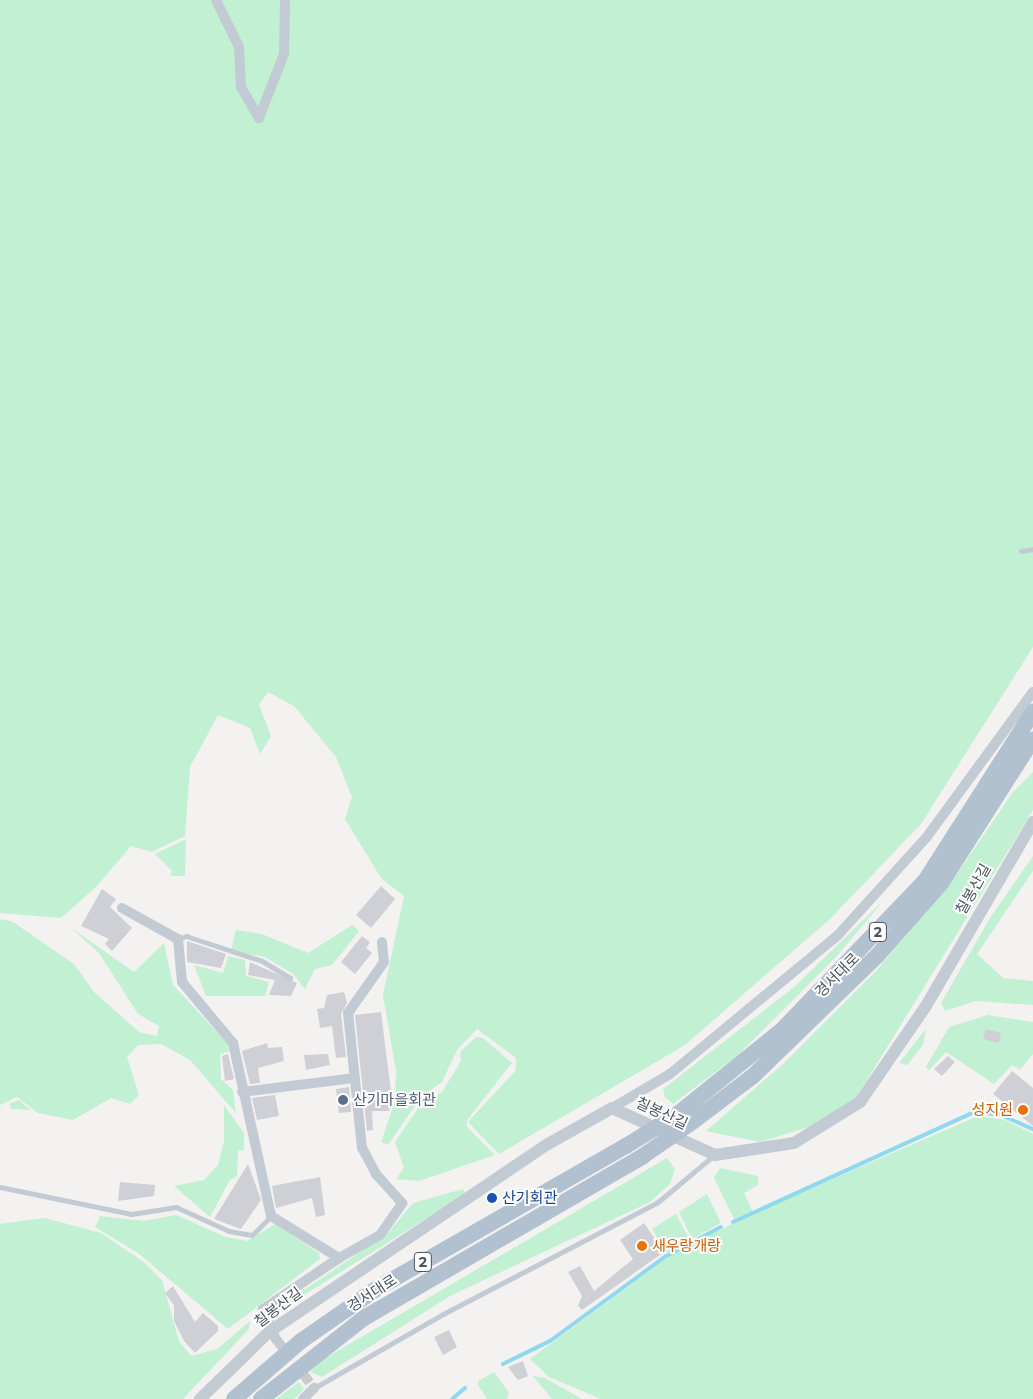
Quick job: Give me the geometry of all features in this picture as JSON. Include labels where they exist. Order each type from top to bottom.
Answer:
[{"type":"main road","name":"경서대로","points":[[234,1399],[301,1341],[376,1288],[626,1146],[679,1113],[783,1029],[925,881],[1033,712]]},
{"type":"main road","name":"경서대로","points":[[261,1399],[364,1318],[643,1156],[753,1076],[877,956],[942,882],[1033,739]]},
{"type":"street","points":[[216,0],[240,47],[241,87],[259,118],[284,54],[285,0]]},
{"type":"street","points":[[612,1108],[670,1074],[838,935],[926,838],[1033,692]]},
{"type":"street","name":"칠봉산길","points":[[200,1399],[273,1335],[548,1144],[612,1108],[715,1155],[794,1143],[860,1102],[926,1006],[1033,822]]},
{"type":"street","points":[[122,908],[178,939],[182,982],[233,1043],[242,1092],[271,1216],[339,1258]]},
{"type":"street","points":[[273,1335],[263,1310],[339,1258],[380,1234],[402,1203],[380,1180],[362,1148],[348,1013],[384,962],[382,942]]},
{"type":"street","points":[[242,1092],[354,1078]]},
{"type":"street","points":[[303,1399],[314,1388]]},
{"type":"lane","points":[[1021,552],[1033,549]]},
{"type":"lane","points":[[178,939],[186,936],[262,961],[290,978]]},
{"type":"lane","points":[[314,1388],[443,1314],[658,1202],[715,1155]]},
{"type":"lane","points":[[0,1187],[131,1214],[176,1207],[229,1231],[252,1235],[271,1216]]},
{"type":"green space","points":[[0,0],[1033,0],[1033,647],[921,824],[830,919],[685,1045],[499,1154],[468,1122],[516,1070],[516,1058],[477,1029],[457,1050],[442,1082],[421,1097],[388,1145],[381,1142],[395,1101],[396,1071],[383,995],[404,896],[381,878],[345,819],[352,797],[336,757],[294,706],[268,692],[259,705],[271,736],[260,754],[250,728],[218,715],[190,767],[185,836],[152,852],[131,846],[96,887],[61,918],[0,913]]},
{"type":"green space","points":[[1033,772],[1033,810],[854,1101],[812,1126],[760,1142],[706,1131],[783,1064],[876,971],[955,877],[1013,792]]},
{"type":"green space","points":[[186,839],[185,876],[170,876],[172,871],[155,854]]},
{"type":"green space","points":[[1033,856],[1033,871],[977,954],[1003,978],[1033,981],[1033,1005],[976,1001],[945,1011],[941,1003],[990,918]]},
{"type":"green space","points":[[883,901],[837,956],[738,1055],[673,1104],[665,1097],[663,1089],[793,988]]},
{"type":"green space","points":[[0,919],[13,922],[74,964],[94,992],[139,1032],[157,1036],[159,1026],[138,1014],[99,953],[70,927],[134,972],[164,943],[173,985],[227,1043],[230,1051],[220,1054],[221,1079],[233,1090],[236,1113],[190,1060],[161,1044],[138,1045],[127,1057],[139,1095],[130,1104],[111,1098],[73,1120],[38,1113],[17,1097],[0,1105]]},
{"type":"green space","points":[[352,925],[359,931],[332,965],[315,969],[305,989],[293,974],[265,957],[231,951],[236,930],[262,934],[308,953]]},
{"type":"green space","points":[[228,956],[245,960],[246,976],[269,982],[265,996],[206,996],[194,965],[223,973]]},
{"type":"green space","points":[[988,1015],[1033,1022],[1033,1054],[1020,1070],[1012,1065],[994,1084],[946,1052],[929,1070],[926,1067],[949,1027]]},
{"type":"green space","points":[[926,1029],[923,1045],[907,1065],[899,1063]]},
{"type":"green space","points":[[476,1037],[483,1038],[512,1063],[467,1120],[467,1127],[495,1155],[419,1181],[396,1179],[404,1168],[395,1142],[421,1104],[442,1092],[461,1061],[460,1052]]},
{"type":"green space","points":[[19,1100],[31,1110],[12,1109],[9,1104]]},
{"type":"green space","points":[[224,1105],[244,1133],[244,1150],[238,1151],[237,1176],[230,1180],[210,1217],[174,1186],[204,1180],[218,1165],[224,1141]]},
{"type":"green space","points":[[978,1116],[1005,1120],[1033,1134],[1033,1399],[601,1399],[549,1377],[530,1359],[670,1256],[745,1217]]},
{"type":"green space","points":[[667,1158],[675,1169],[670,1184],[650,1202],[450,1296],[322,1377],[310,1372],[317,1363]]},
{"type":"green space","points":[[720,1168],[758,1176],[758,1185],[744,1193],[753,1212],[734,1219],[714,1178]]},
{"type":"green space","points":[[463,1189],[465,1194],[285,1307],[285,1303],[388,1233],[413,1203]]},
{"type":"green space","points":[[707,1194],[721,1223],[692,1239],[679,1212]]},
{"type":"green space","points":[[676,1214],[690,1240],[666,1253],[652,1229]]},
{"type":"green space","points":[[176,1215],[226,1237],[247,1241],[275,1224],[319,1253],[320,1259],[228,1329],[138,1253],[95,1227],[100,1216],[144,1221]]},
{"type":"green space","points":[[45,1218],[101,1233],[145,1263],[162,1280],[179,1341],[191,1356],[217,1349],[250,1321],[249,1329],[183,1399],[0,1399],[0,1224]]},
{"type":"green space","points":[[494,1372],[509,1393],[507,1399],[487,1399],[478,1385],[478,1381]]},
{"type":"green space","points":[[533,1376],[545,1378],[582,1399],[552,1399]]},
{"type":"green space","points":[[299,1382],[304,1389],[294,1399],[276,1399]]},
{"type":"building","points":[[381,886],[395,899],[371,928],[356,915]]},
{"type":"building","points":[[102,889],[116,899],[110,907],[132,928],[112,951],[105,944],[109,939],[81,926]]},
{"type":"building","points":[[362,936],[370,942],[366,948],[372,953],[355,974],[341,962]]},
{"type":"building","points":[[187,941],[226,954],[221,968],[187,962]]},
{"type":"building","points":[[250,962],[297,983],[291,996],[269,995],[275,980],[248,975]]},
{"type":"building","points":[[344,992],[347,1003],[341,1014],[346,1057],[336,1058],[332,1026],[320,1028],[317,1009],[324,1008],[327,995]]},
{"type":"building","points":[[381,1012],[392,1100],[389,1111],[372,1111],[373,1130],[367,1131],[355,1015]]},
{"type":"building","points":[[986,1029],[1001,1033],[999,1043],[983,1039]]},
{"type":"building","points":[[267,1043],[268,1048],[282,1047],[284,1061],[258,1068],[260,1083],[250,1084],[242,1051]]},
{"type":"building","points":[[228,1054],[234,1079],[225,1081],[222,1056]]},
{"type":"building","points":[[328,1054],[330,1065],[306,1070],[304,1055]]},
{"type":"building","points":[[948,1056],[955,1062],[942,1076],[934,1069]]},
{"type":"building","name":"성지원","points":[[1012,1071],[1033,1088],[1033,1126],[993,1094]]},
{"type":"building","name":"산기마을회관","points":[[349,1087],[351,1112],[339,1113],[336,1089]]},
{"type":"building","points":[[275,1095],[279,1116],[257,1120],[252,1098]]},
{"type":"building","points":[[248,1164],[261,1200],[241,1229],[214,1219]]},
{"type":"building","points":[[320,1177],[325,1215],[316,1217],[312,1198],[276,1208],[272,1186]]},
{"type":"building","points":[[120,1182],[155,1185],[154,1196],[118,1201]]},
{"type":"building","points":[[644,1223],[664,1252],[582,1310],[578,1306],[582,1296],[568,1272],[580,1266],[594,1291],[633,1259],[620,1240]]},
{"type":"building","points":[[173,1286],[195,1322],[203,1313],[218,1326],[218,1331],[195,1353],[184,1341],[174,1321],[174,1305],[165,1293]]},
{"type":"building","points":[[449,1330],[457,1347],[443,1355],[434,1337]]},
{"type":"building","points":[[523,1361],[528,1376],[518,1380],[508,1367]]},
{"type":"waterway","points":[[733,1222],[974,1112],[1001,1115],[1033,1129]]},
{"type":"waterway","points":[[503,1364],[550,1341],[666,1256],[721,1227]]},
{"type":"waterway","points":[[452,1399],[465,1388]]},
{"type":"tunnel","points":[[276,1339],[314,1388]]},
{"type":"place","name":"산기마을회관","points":[[343,1100]]},
{"type":"place","name":"성지원","points":[[1023,1110]]},
{"type":"place","name":"산기회관","points":[[492,1198]]},
{"type":"place","name":"새우랑개랑","points":[[642,1246]]}]
